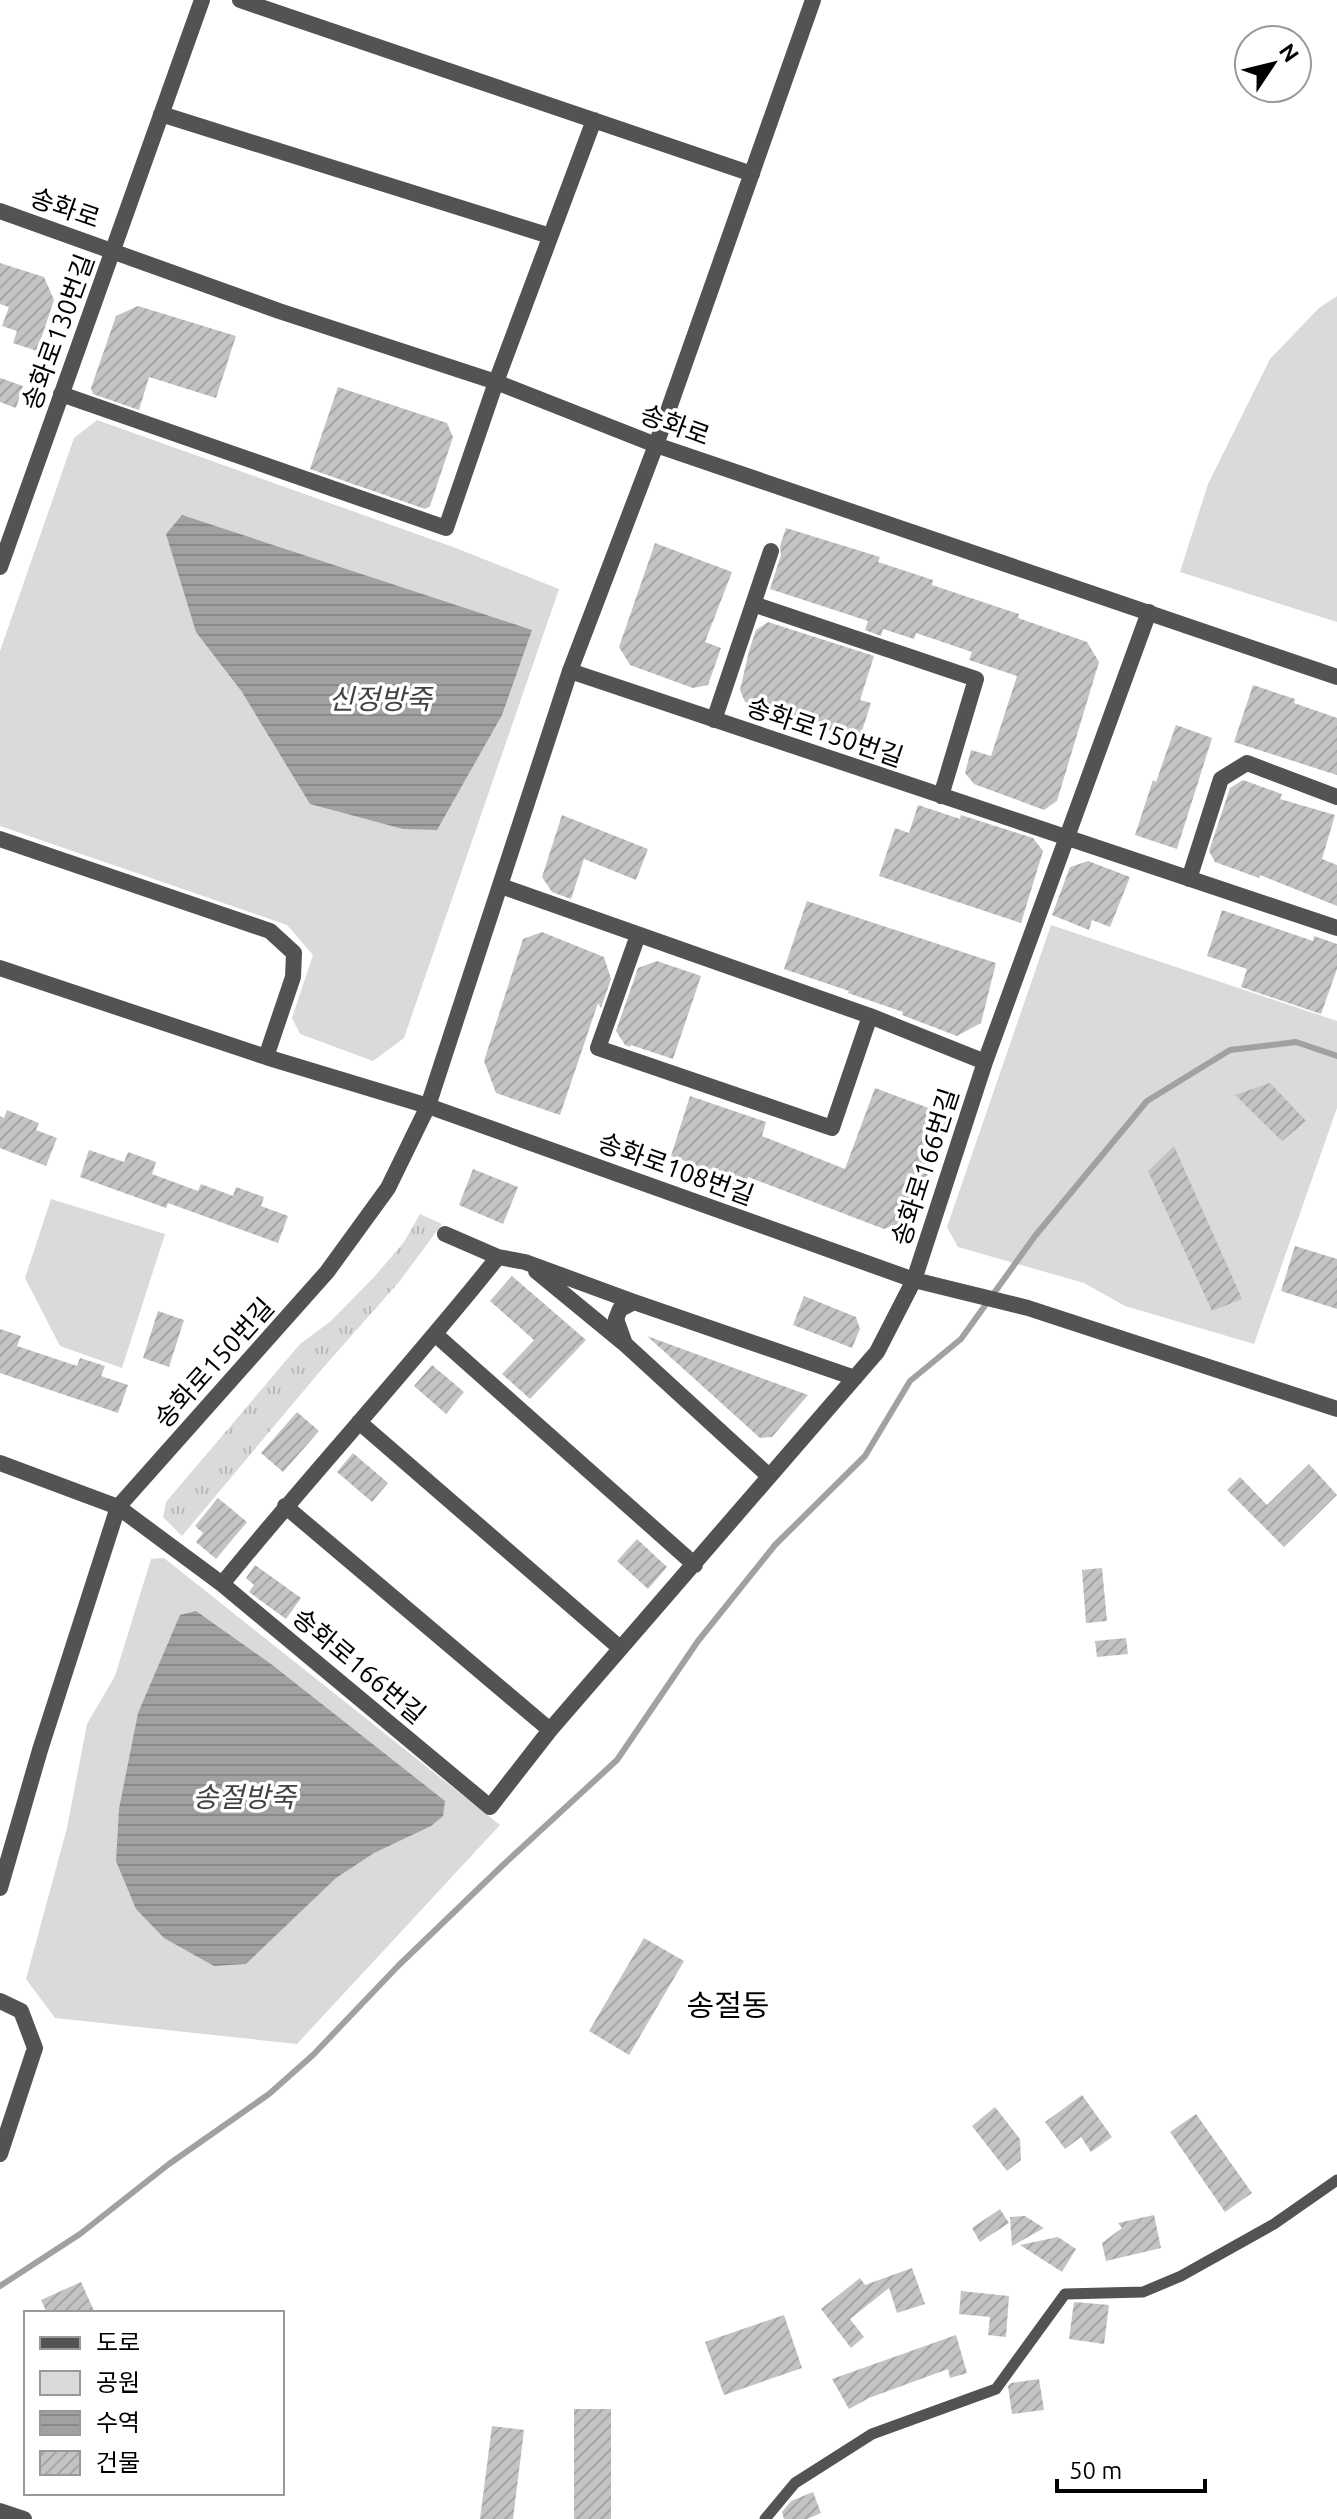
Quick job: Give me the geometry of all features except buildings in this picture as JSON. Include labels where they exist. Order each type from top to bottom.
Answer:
[{"type":"street","name":"송화로130번길","points":[[0,567],[202,0]]},
{"type":"street","points":[[240,0],[752,174]]},
{"type":"street","name":"송화로150번길","points":[[0,1888],[40,1750],[118,1507],[327,1272],[388,1188],[428,1106],[570,671],[656,445],[813,0]]},
{"type":"street","points":[[161,114],[550,236]]},
{"type":"street","points":[[61,394],[446,528],[496,382],[594,120]]},
{"type":"street","name":"송화로","points":[[0,211],[279,311],[496,382],[656,445],[1337,677]]},
{"type":"street","points":[[714,720],[771,551]]},
{"type":"street","points":[[753,604],[976,679],[941,796]]},
{"type":"street","name":"송화로166번길","points":[[0,1463],[118,1507],[222,1584],[490,1807],[550,1730],[877,1352],[914,1280],[985,1062],[1149,612]]},
{"type":"street","name":"송화로150번길","points":[[570,671],[1066,837]]},
{"type":"street","points":[[1189,879],[1221,779],[1247,763],[1337,797]]},
{"type":"street","points":[[1066,837],[1337,928]]},
{"type":"street","points":[[0,839],[270,931],[294,953],[293,977],[266,1057]]},
{"type":"street","points":[[501,886],[870,1016],[985,1062]]},
{"type":"street","points":[[638,935],[598,1048],[832,1128],[870,1016]]},
{"type":"street","name":"송화로108번길","points":[[0,968],[266,1057],[428,1106],[914,1280],[1028,1308],[1337,1409]]},
{"type":"street","points":[[445,1234],[498,1257],[525,1262],[855,1378]]},
{"type":"street","points":[[222,1584],[285,1506],[436,1335],[498,1257]]},
{"type":"street","points":[[525,1262],[626,1345],[769,1476]]},
{"type":"street","points":[[626,1345],[616,1319],[620,1309],[634,1302]]},
{"type":"street","points":[[436,1335],[695,1565]]},
{"type":"street","points":[[359,1422],[620,1648]]},
{"type":"street","points":[[285,1506],[550,1730]]},
{"type":"street","points":[[0,2001],[21,2011],[35,2048],[0,2154]]},
{"type":"street","points":[[0,2511],[24,2519]]},
{"type":"lane","points":[[765,2519],[795,2483],[872,2434],[996,2389],[1065,2294],[1143,2292],[1274,2224],[1337,2180]]},
{"type":"green space","points":[[1337,296],[1337,622],[1180,572],[1208,484],[1270,359],[1319,308]]},
{"type":"green space","points":[[97,420],[453,547],[559,589],[404,1038],[373,1061],[300,1034],[292,1018],[313,955],[287,925],[0,826],[0,651],[74,438]]},
{"type":"green space","points":[[1051,925],[1337,1021],[1337,1108],[1254,1344],[1125,1306],[1084,1283],[958,1247],[947,1227]]},
{"type":"green space","points":[[51,1199],[165,1234],[122,1368],[60,1346],[25,1278]]},
{"type":"green space","points":[[420,1214],[442,1224],[399,1282],[182,1536],[163,1517],[166,1502],[300,1344],[331,1321],[375,1276],[404,1242]]},
{"type":"green space","points":[[164,1558],[500,1825],[297,2044],[55,2018],[26,1979],[67,1828],[87,1724],[115,1676],[151,1559]]},
{"type":"water","name":"신정방죽","points":[[182,515],[532,630],[502,715],[437,830],[403,829],[310,804],[242,692],[196,632],[166,534]]},
{"type":"water","name":"송절방죽","points":[[196,1611],[271,1664],[445,1801],[443,1816],[431,1826],[374,1853],[336,1878],[246,1964],[214,1966],[164,1938],[136,1909],[116,1861],[119,1809],[138,1713],[180,1615]]},
{"type":"waterway","points":[[0,2286],[80,2234],[169,2164],[269,2094],[313,2055],[399,1965],[503,1865],[617,1760],[698,1641],[775,1545],[865,1456],[910,1381],[961,1339],[1035,1236],[1147,1101],[1230,1050],[1296,1042],[1337,1056]]},
{"type":"district","name":"송절동","points":[[728,2006]]}]
